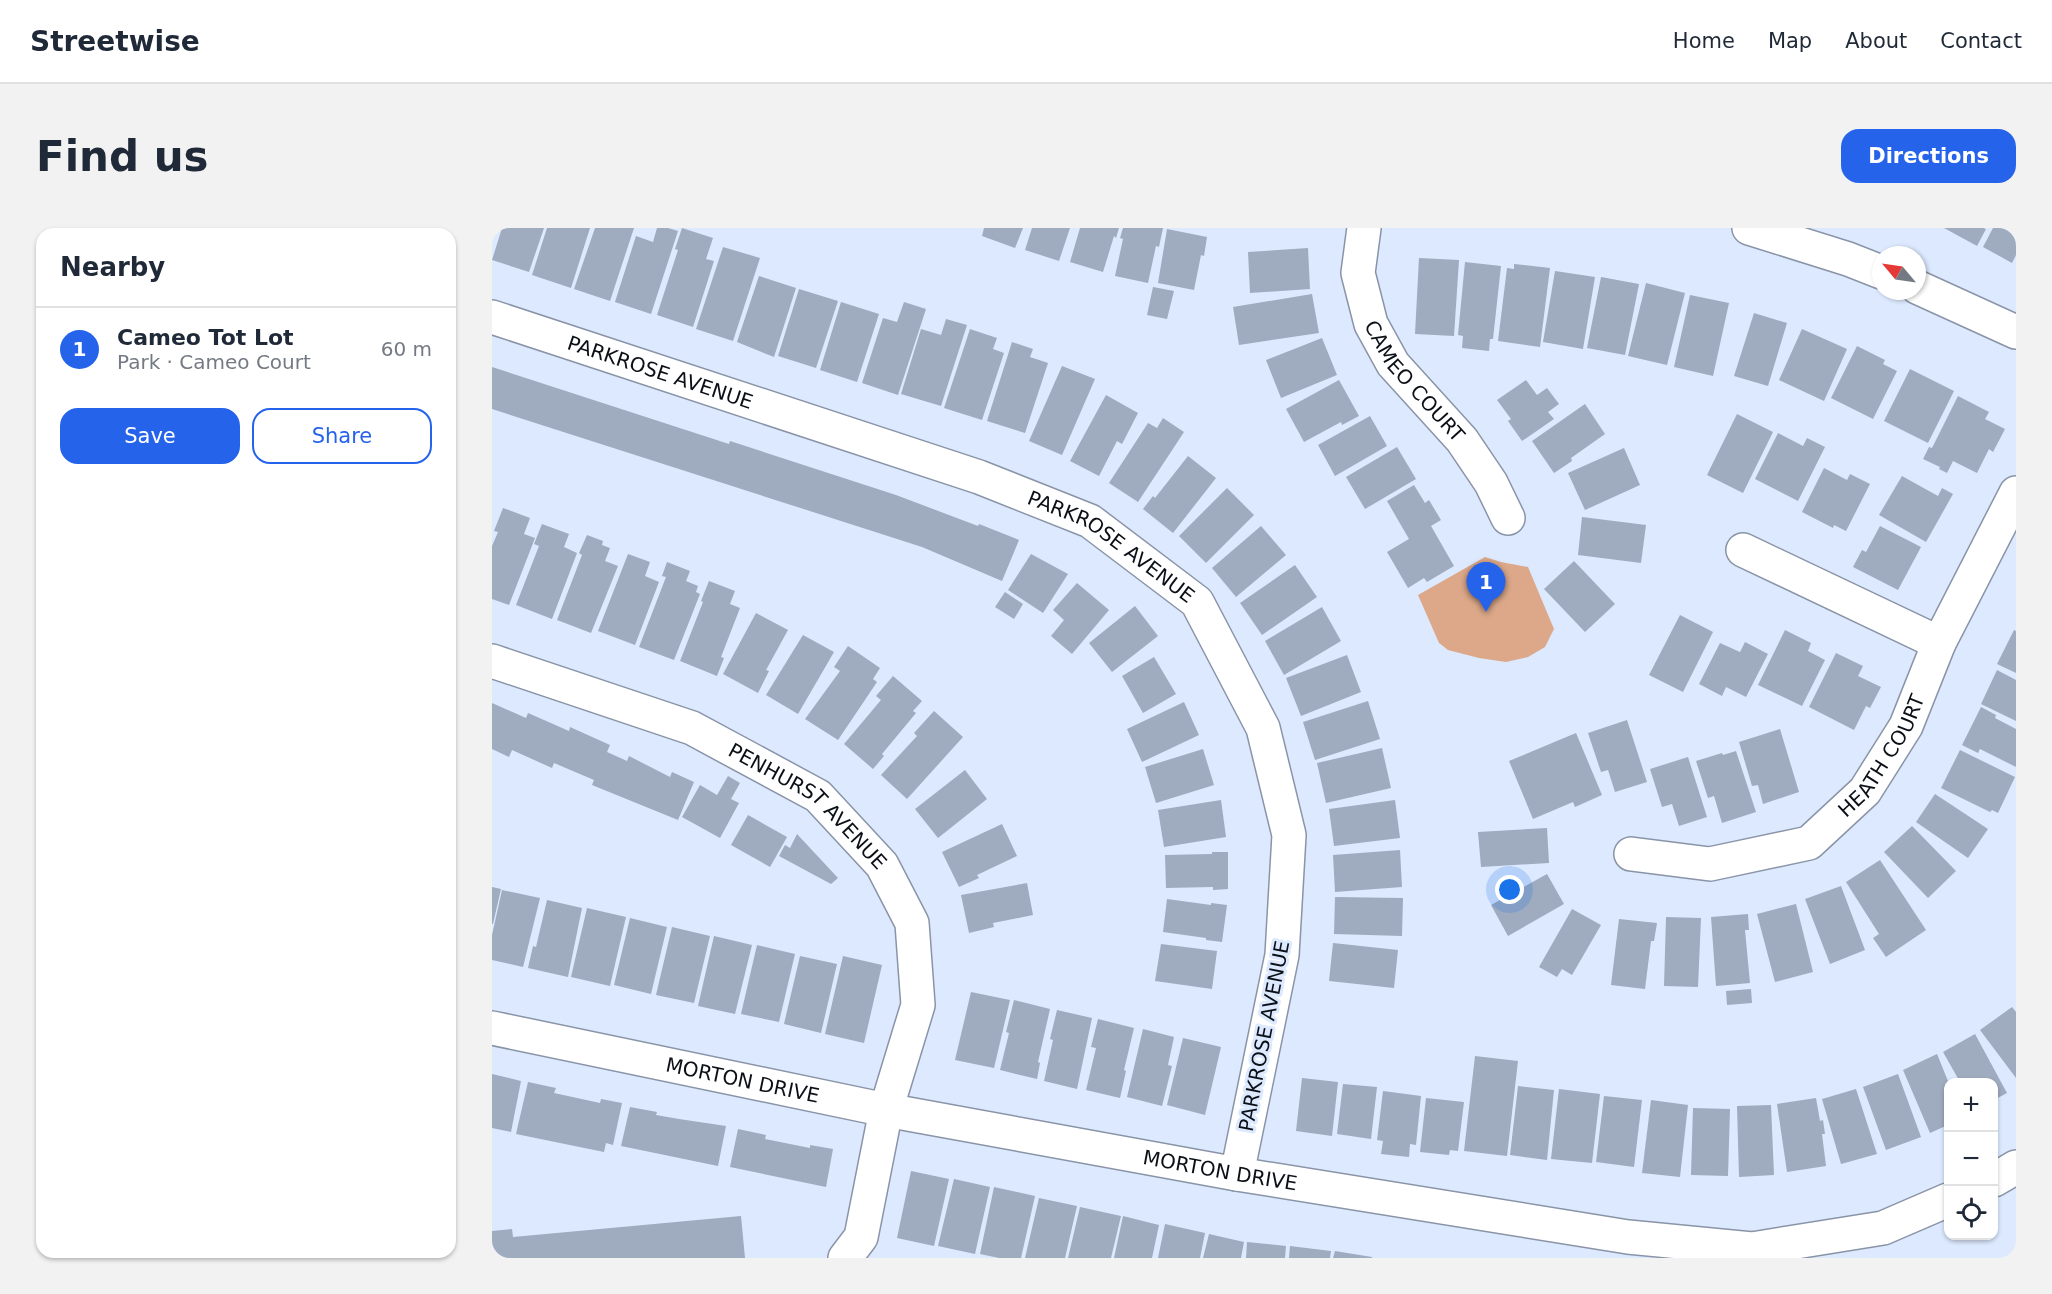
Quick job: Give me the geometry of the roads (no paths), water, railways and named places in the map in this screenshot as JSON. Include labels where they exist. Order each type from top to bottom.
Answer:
[{"type":"street","name":"CAMEO COURT","points":[[1364,228],[1358,273],[1371,324],[1393,364],[1462,440],[1491,483],[1508,518]]},
{"type":"street","points":[[1749,228],[1872,268]]},
{"type":"street","points":[[1926,291],[2016,332]]},
{"type":"street","name":"PARKROSE AVENUE","points":[[492,317],[979,477],[1090,521],[1197,602],[1263,728],[1289,835],[1282,955],[1237,1174]]},
{"type":"street","name":"HEATH COURT","points":[[1631,854],[1710,864],[1809,843],[1865,791],[1906,726],[1939,643],[2016,493]]},
{"type":"street","points":[[1743,550],[1939,643]]},
{"type":"street","name":"PENHURST AVENUE","points":[[492,661],[692,728],[818,796],[882,865],[912,923],[918,1005],[886,1110],[861,1237],[845,1258]]},
{"type":"street","name":"MORTON DRIVE","points":[[492,1028],[886,1110],[1237,1174],[1628,1237],[1752,1249],[1883,1228],[1944,1202]]},
{"type":"street","points":[[1998,1178],[2016,1167]]},
{"type":"place","name":"Cameo Tot Lot","points":[[1486,612]]}]
